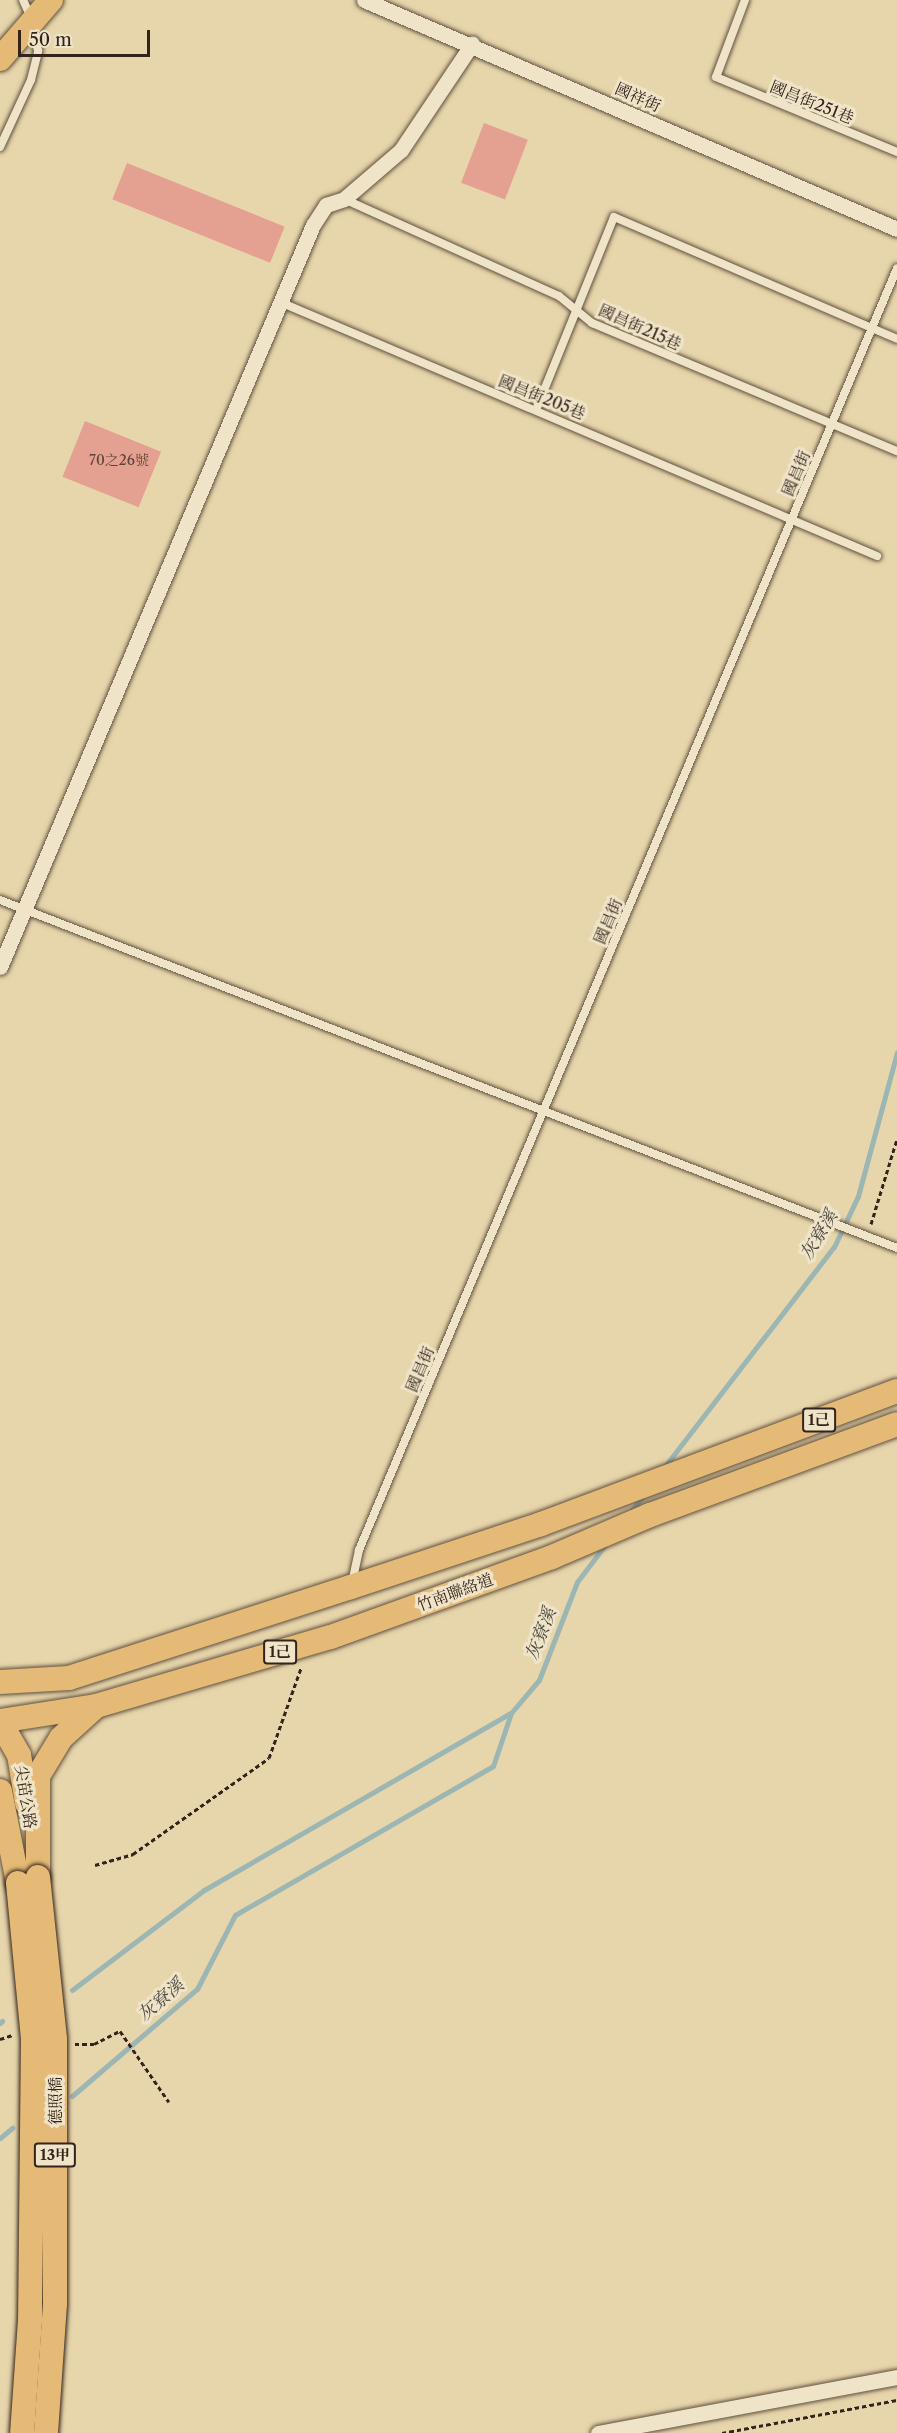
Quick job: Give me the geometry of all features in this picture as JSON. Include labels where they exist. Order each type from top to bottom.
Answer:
[{"type":"main road","points":[[0,59],[27,10],[51,0]]},
{"type":"main road","name":"1己","points":[[0,1682],[69,1678],[351,1587],[541,1524],[897,1391]]},
{"type":"main road","name":"竹南聯絡道","points":[[0,1722],[96,1706],[309,1643],[552,1557],[747,1478],[897,1424]]},
{"type":"main road","points":[[28,1880],[38,1776],[61,1738],[96,1706]]},
{"type":"main road","name":"尖苗公路","points":[[0,1722],[19,1755],[28,1880]]},
{"type":"main road","name":"尖苗公路","points":[[0,1791],[28,1880]]},
{"type":"main road","name":"德照橋","points":[[22,2433],[30,2309],[33,2038],[28,1880]]},
{"type":"main road","name":"德照橋","points":[[28,1880],[55,2040],[55,2304],[46,2433]]},
{"type":"street","name":"國祥街","points":[[364,0],[472,44],[897,229]]},
{"type":"street","points":[[0,967],[313,225],[326,205],[344,199],[401,150],[472,44]]},
{"type":"street","points":[[598,2433],[897,2377]]},
{"type":"lane","name":"國昌街251巷","points":[[745,0],[716,77],[897,152]]},
{"type":"lane","points":[[0,147],[31,80],[38,51],[27,10]]},
{"type":"lane","name":"國昌街215巷","points":[[344,199],[559,296],[592,323],[897,451]]},
{"type":"lane","points":[[536,410],[614,217],[897,339]]},
{"type":"lane","name":"國昌街","points":[[351,1587],[359,1550],[897,268]]},
{"type":"lane","name":"國昌街205巷","points":[[280,302],[877,556]]},
{"type":"lane","points":[[0,900],[829,1224],[897,1248]]},
{"type":"path","points":[[866,1237],[897,1139]]},
{"type":"path","points":[[95,1865],[133,1854],[269,1758],[309,1643]]},
{"type":"path","points":[[124,2036],[169,2102]]},
{"type":"path","points":[[722,2433],[897,2400]]},
{"type":"building","points":[[484,123],[528,140],[505,200],[461,183]]},
{"type":"building","points":[[127,163],[285,227],[270,263],[112,199]]},
{"type":"building","points":[[85,421],[161,452],[139,507],[63,477]]},
{"type":"waterway","name":"灰寮溪","points":[[662,1470],[834,1247],[858,1196],[897,1052]]},
{"type":"waterway","name":"灰寮溪","points":[[628,1515],[642,1497]]},
{"type":"waterway","name":"灰寮溪","points":[[72,2096],[197,1989],[235,1915],[493,1766],[511,1713],[539,1680],[577,1582],[606,1544]]},
{"type":"waterway","points":[[72,1990],[204,1890],[511,1713]]},
{"type":"waterway","name":"灰寮溪","points":[[0,2138],[12,2128]]}]
